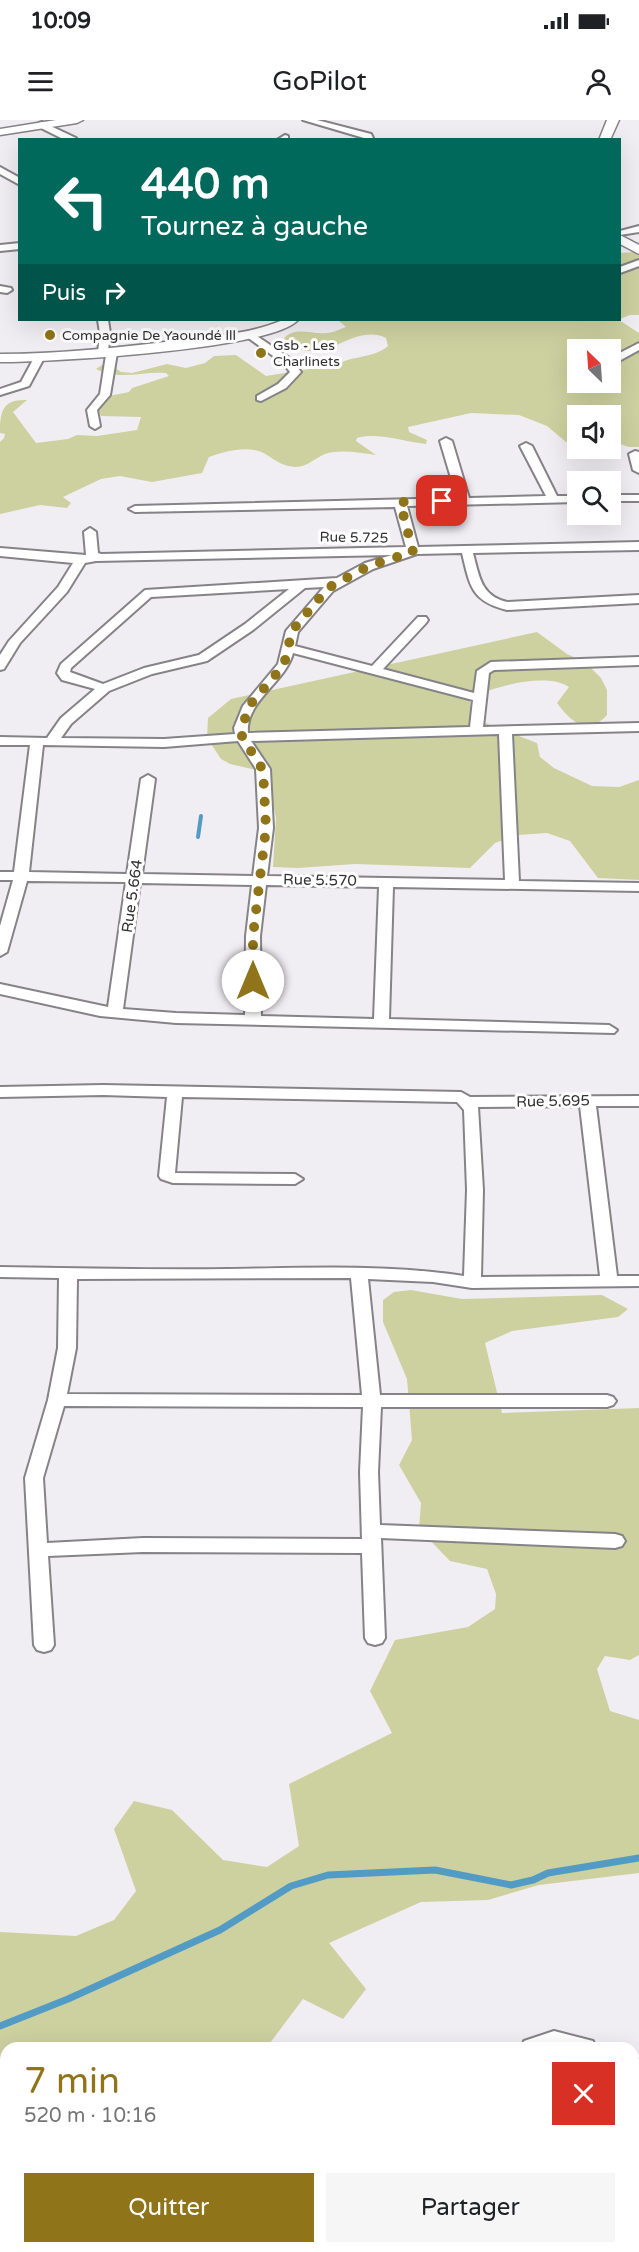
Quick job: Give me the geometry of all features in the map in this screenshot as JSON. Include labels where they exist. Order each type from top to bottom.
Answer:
[{"type":"street","points":[[0,132],[77,120]]},
{"type":"street","points":[[307,120],[369,138]]},
{"type":"street","points":[[605,138],[613,120]]},
{"type":"street","points":[[42,126],[69,138]]},
{"type":"street","points":[[0,170],[18,181]]},
{"type":"street","points":[[621,234],[639,229]]},
{"type":"street","points":[[621,234],[639,242]]},
{"type":"street","points":[[621,235],[639,250]]},
{"type":"street","points":[[0,248],[18,246]]},
{"type":"street","points":[[621,270],[639,263]]},
{"type":"street","points":[[95,426],[92,410],[105,395],[108,353],[103,321]]},
{"type":"street","points":[[0,358],[39,358],[108,353],[250,334],[289,321]]},
{"type":"street","points":[[250,334],[288,362],[296,372],[282,386],[261,398]]},
{"type":"street","points":[[621,357],[639,346]]},
{"type":"street","points":[[0,392],[25,384],[39,358]]},
{"type":"street","points":[[446,441],[464,501]]},
{"type":"street","points":[[526,446],[553,499]]},
{"type":"street","points":[[635,454],[639,470]]},
{"type":"street","points":[[621,498],[639,498]]},
{"type":"street","points":[[135,509],[567,499]]},
{"type":"street","points":[[400,502],[413,552]]},
{"type":"street","points":[[90,532],[92,555],[96,557]]},
{"type":"street","points":[[253,1020],[253,936],[266,828],[263,770],[242,737],[242,728],[249,706],[284,665],[292,631],[299,620],[328,588],[369,559],[413,552],[639,546]]},
{"type":"street","name":"Rue 5.725","points":[[0,552],[81,560],[96,557],[291,551],[369,559]]},
{"type":"street","points":[[467,551],[478,593],[492,604],[507,606],[639,599]]},
{"type":"street","points":[[0,666],[15,641],[63,589],[72,570],[81,560]]},
{"type":"street","points":[[104,688],[67,677],[63,674],[65,667],[143,596],[157,592],[339,582]]},
{"type":"street","points":[[0,952],[21,876],[44,742],[104,688],[148,670],[203,658],[249,627],[302,584]]},
{"type":"street","points":[[374,671],[422,620]]},
{"type":"street","points":[[288,648],[480,698]]},
{"type":"street","points":[[476,732],[483,671],[491,666],[639,662]]},
{"type":"street","points":[[0,741],[164,743],[242,737],[639,727]]},
{"type":"street","points":[[505,731],[512,884]]},
{"type":"street","name":"Rue 5.664","points":[[115,1012],[148,779]]},
{"type":"street","name":"Rue 5.570","points":[[0,876],[639,887]]},
{"type":"street","points":[[381,1024],[386,882]]},
{"type":"street","points":[[0,989],[115,1012],[176,1018],[609,1030]]},
{"type":"street","name":"Rue 5.695","points":[[0,1092],[103,1090],[271,1095],[426,1095],[461,1097],[468,1102],[639,1101]]},
{"type":"street","points":[[175,1092],[167,1176],[173,1178],[295,1179]]},
{"type":"street","points":[[587,1101],[609,1281]]},
{"type":"street","points":[[468,1102],[472,1110],[475,1190],[472,1283]]},
{"type":"street","points":[[0,1272],[68,1274],[359,1273],[433,1277],[472,1283],[639,1281]]},
{"type":"street","points":[[359,1273],[372,1400],[369,1472],[375,1638]]},
{"type":"street","points":[[44,1645],[34,1479],[57,1400],[68,1348],[68,1274]]},
{"type":"street","points":[[57,1400],[607,1401]]},
{"type":"street","points":[[37,1550],[372,1538],[615,1541]]},
{"type":"green space","points":[[634,252],[639,256],[639,315],[621,319],[621,253]]},
{"type":"green space","points":[[339,321],[621,321],[639,333],[639,447],[621,444],[621,405],[567,405],[567,442],[547,426],[519,415],[471,413],[408,427],[409,432],[427,440],[426,444],[373,436],[357,438],[356,441],[376,455],[337,452],[325,454],[304,466],[296,467],[284,465],[253,450],[230,451],[209,457],[202,473],[152,482],[120,476],[101,479],[63,497],[71,503],[67,508],[40,505],[0,514],[0,442],[5,434],[0,433],[2,413],[7,404],[27,400],[13,412],[36,443],[68,439],[77,435],[97,436],[137,430],[141,417],[101,416],[97,408],[109,396],[129,392],[132,388],[169,376],[166,373],[122,375],[105,373],[96,369],[102,365],[112,365],[121,372],[132,373],[167,364],[186,368],[205,363],[214,356],[236,355],[266,376],[309,369],[332,369],[345,361],[375,353],[388,346],[386,338],[373,335],[360,336],[323,350],[310,351],[298,348],[284,338],[294,332],[329,333],[346,327]]},
{"type":"green space","points":[[537,632],[567,654],[585,662],[601,678],[607,690],[607,715],[593,725],[586,726],[573,721],[557,703],[569,687],[548,681],[506,685],[481,693],[472,698],[470,704],[483,722],[537,743],[540,757],[554,768],[592,786],[619,787],[639,780],[639,880],[598,878],[570,841],[547,833],[518,835],[495,843],[470,868],[355,864],[298,868],[273,867],[276,818],[268,779],[256,770],[230,764],[221,759],[207,738],[208,718],[231,699]]},
{"type":"green space","points":[[411,1290],[462,1299],[602,1295],[628,1309],[618,1317],[512,1331],[485,1343],[502,1413],[639,1408],[639,1655],[630,1660],[605,1656],[597,1669],[610,1711],[639,1720],[639,1873],[539,1885],[488,1900],[421,1902],[329,1943],[366,1989],[343,2019],[303,1999],[271,2042],[0,2042],[0,1932],[76,1936],[114,1920],[136,1891],[114,1829],[134,1801],[172,1810],[223,1860],[267,1867],[299,1846],[289,1784],[392,1733],[370,1691],[395,1640],[468,1627],[495,1609],[496,1594],[487,1569],[450,1561],[419,1529],[421,1503],[399,1465],[412,1440],[407,1379],[383,1322],[383,1300],[394,1292]]},
{"type":"waterway","points":[[198,837],[201,816]]},
{"type":"waterway","points":[[0,2026],[68,1999],[220,1930],[291,1886],[328,1875],[435,1870],[511,1885],[533,1880],[548,1873],[639,1858]]},
{"type":"place","name":"Compagnie De Yaoundé lll","points":[[50,335]]},
{"type":"place","name":"Gsb - Les Charlinets","points":[[261,353]]},
{"type":"route","points":[[253,981],[253,936],[266,828],[263,770],[242,737],[242,728],[249,706],[284,665],[292,631],[299,620],[328,588],[369,566],[413,552],[400,502],[442,501]]}]
